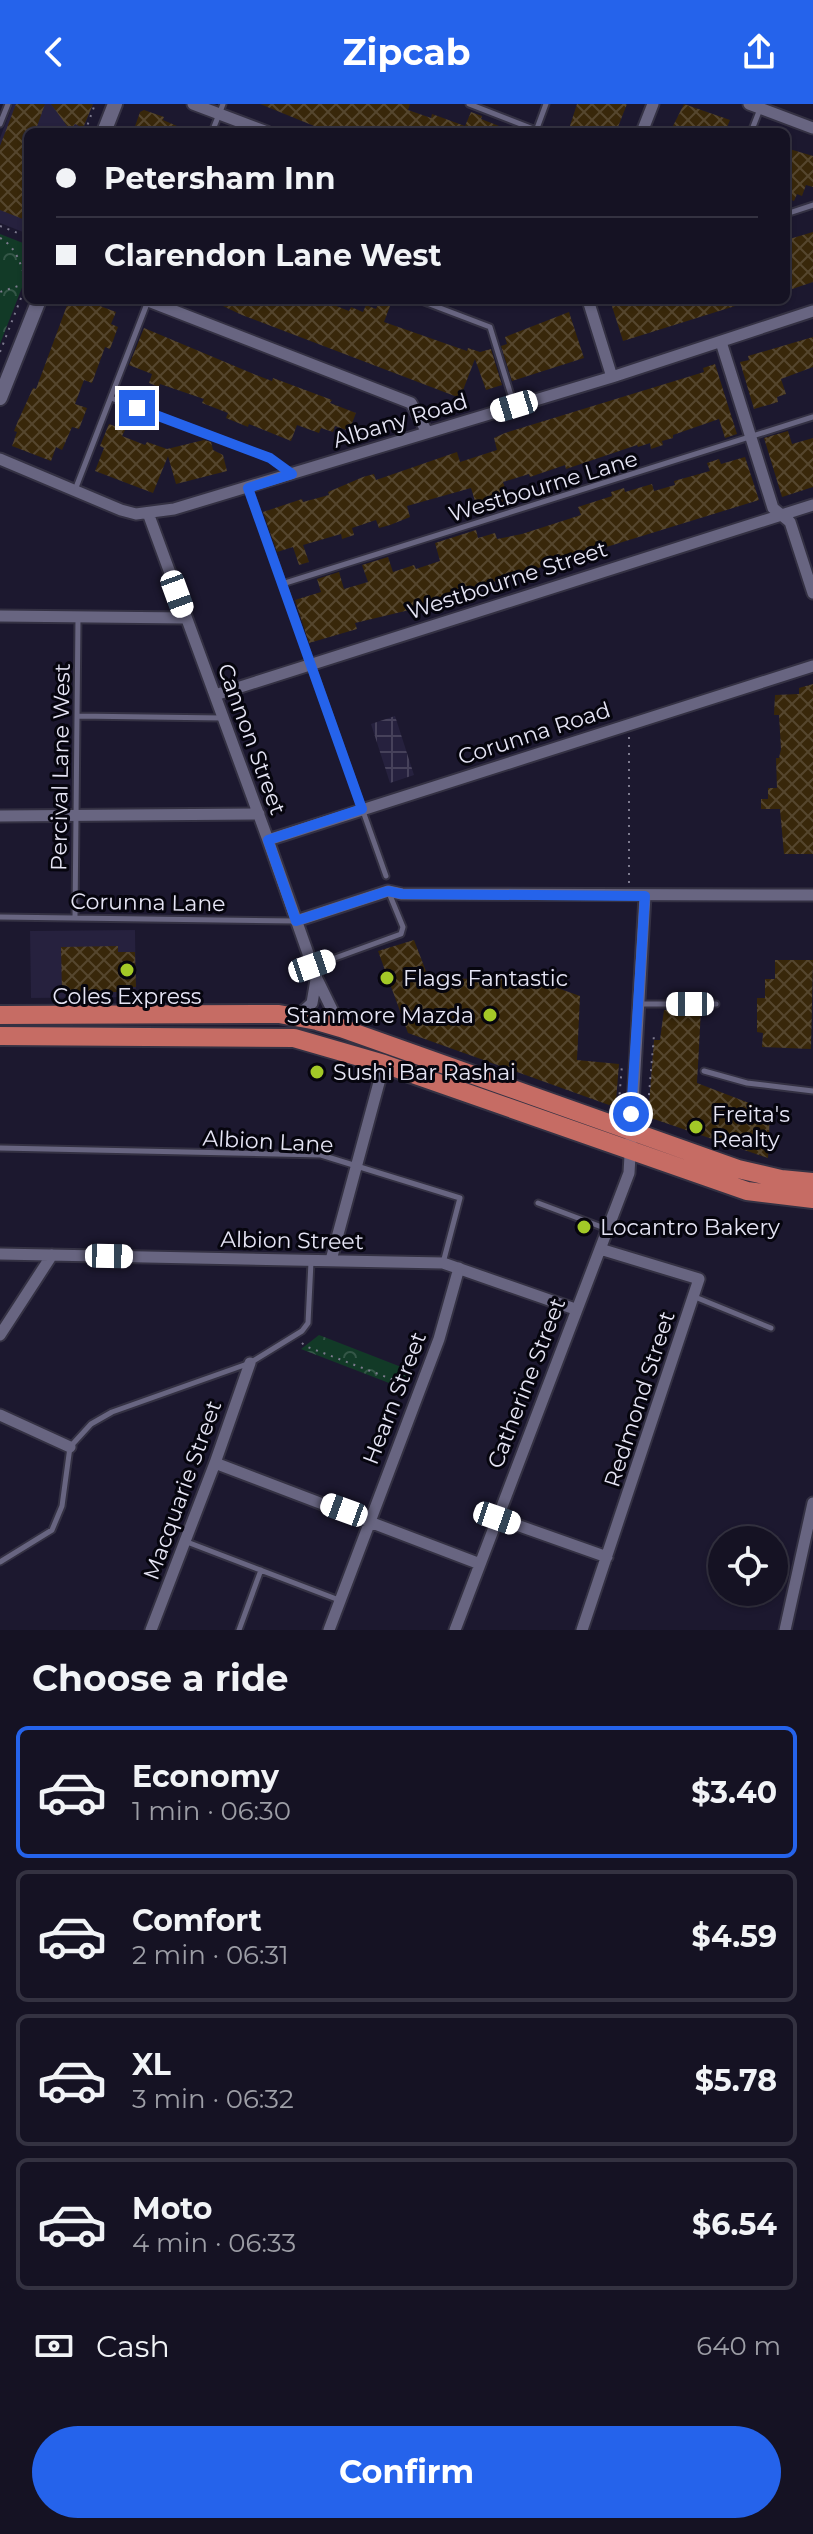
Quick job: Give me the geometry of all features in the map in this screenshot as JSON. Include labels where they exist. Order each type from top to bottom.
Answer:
[{"type":"highway","points":[[0,1015],[279,1014],[297,1017],[341,1028],[631,1140],[747,1191],[813,1199]]},
{"type":"highway","points":[[0,1036],[294,1038],[631,1140],[781,1179],[813,1182]]},
{"type":"street","points":[[106,128],[115,104]]},
{"type":"street","points":[[193,104],[221,109],[259,128]]},
{"type":"street","points":[[644,128],[653,104]]},
{"type":"street","points":[[757,105],[813,128]]},
{"type":"street","points":[[0,398],[37,304]]},
{"type":"street","points":[[157,304],[411,403],[427,432]]},
{"type":"street","points":[[589,304],[612,377]]},
{"type":"street","name":"Albany Road","points":[[0,459],[121,510],[136,514],[174,509],[612,377],[813,311]]},
{"type":"street","points":[[721,342],[773,508],[790,522],[813,593]]},
{"type":"street","name":"Westbourne Street","points":[[215,695],[813,505]]},
{"type":"street","name":"Cannon Street","points":[[148,513],[312,966],[341,1028]]},
{"type":"street","points":[[0,616],[186,618]]},
{"type":"street","name":"Corunna Road","points":[[268,840],[813,666]]},
{"type":"street","points":[[0,816],[259,814]]},
{"type":"street","points":[[296,921],[388,891],[402,894],[813,895]]},
{"type":"street","name":"Catherine Street","points":[[455,1630],[629,1173],[645,896]]},
{"type":"street","points":[[297,1017],[312,1003],[317,979]]},
{"type":"street","points":[[331,1260],[384,1064]]},
{"type":"street","name":"Redmond Street","points":[[582,1630],[699,1279],[600,1249]]},
{"type":"street","name":"Albion Street","points":[[0,1254],[443,1263],[575,1309]]},
{"type":"street","points":[[0,1335],[52,1255]]},
{"type":"street","name":"Hearn Street","points":[[329,1630],[439,1339],[459,1268]]},
{"type":"street","name":"Macquarie Street","points":[[151,1630],[250,1363]]},
{"type":"street","points":[[0,1415],[70,1447]]},
{"type":"street","points":[[215,1463],[480,1564]]},
{"type":"street","points":[[785,1630],[813,1503]]},
{"type":"street","points":[[497,1518],[607,1557]]},
{"type":"lane","points":[[0,124],[8,104]]},
{"type":"lane","points":[[469,104],[529,128]]},
{"type":"lane","points":[[537,128],[546,104]]},
{"type":"lane","points":[[752,128],[757,105]]},
{"type":"lane","points":[[214,128],[221,109]]},
{"type":"lane","points":[[790,213],[813,205]]},
{"type":"lane","points":[[75,491],[146,304]]},
{"type":"lane","points":[[430,304],[490,327],[514,406]]},
{"type":"lane","points":[[111,398],[270,458],[292,474]]},
{"type":"lane","name":"Westbourne Lane","points":[[282,584],[813,417]]},
{"type":"lane","points":[[248,488],[386,876]]},
{"type":"lane","name":"Percival Lane West","points":[[75,917],[78,617]]},
{"type":"lane","points":[[77,716],[222,718]]},
{"type":"lane","points":[[312,966],[401,934],[403,927],[388,891]]},
{"type":"lane","name":"Corunna Lane","points":[[0,917],[296,921]]},
{"type":"lane","points":[[639,1004],[716,1004]]},
{"type":"lane","points":[[704,1071],[758,1085],[813,1091]]},
{"type":"lane","name":"Albion Lane","points":[[0,1148],[321,1155],[460,1198],[443,1263]]},
{"type":"lane","points":[[538,1203],[608,1229]]},
{"type":"lane","points":[[0,1562],[52,1530],[62,1506],[70,1447],[91,1424],[112,1412],[250,1363],[296,1335],[308,1323],[311,1261]]},
{"type":"lane","points":[[694,1296],[771,1328]]},
{"type":"lane","points":[[185,1541],[339,1600]]},
{"type":"lane","points":[[239,1630],[261,1570]]},
{"type":"path","points":[[86,128],[95,104]]},
{"type":"path","points":[[0,233],[1,226],[24,235]]},
{"type":"path","points":[[0,238],[15,251],[24,272]]},
{"type":"path","points":[[0,292],[24,283]]},
{"type":"path","points":[[0,352],[24,291]]},
{"type":"path","points":[[629,724],[629,896]]},
{"type":"path","points":[[648,1120],[654,1035]]},
{"type":"path","points":[[610,1106],[619,1101],[621,1067]]},
{"type":"path","points":[[296,1335],[305,1346],[419,1389]]},
{"type":"shaded area","points":[[13,104],[93,104],[84,128],[24,128],[24,232],[0,223],[0,138]]},
{"type":"shaded area","points":[[395,716],[414,775],[390,783],[371,724]]},
{"type":"shaded area","name":"Coles Express","points":[[135,930],[136,997],[31,998],[30,931]]},
{"type":"green space","points":[[0,234],[24,243],[24,282],[0,344]]},
{"type":"green space","points":[[319,1335],[409,1370],[402,1388],[301,1349]]},
{"type":"building","points":[[16,104],[45,104],[36,128],[24,128],[24,219],[0,210],[0,146]]},
{"type":"building","points":[[51,104],[93,104],[83,128],[75,124],[69,128]]},
{"type":"building","points":[[260,104],[410,104],[408,110],[431,118],[432,114],[465,126],[471,112],[504,128],[319,128]]},
{"type":"building","points":[[577,104],[627,104],[618,128],[569,128]]},
{"type":"building","points":[[684,104],[730,120],[727,128],[672,128]]},
{"type":"building","points":[[144,110],[164,117],[163,120],[182,128],[134,128],[140,112]]},
{"type":"building","points":[[790,149],[813,156],[813,187],[806,185],[802,196],[797,194],[794,201],[790,200]]},
{"type":"building","points":[[813,232],[813,282],[790,290],[790,239]]},
{"type":"building","points":[[68,304],[95,304],[116,312],[111,324],[118,327],[110,349],[105,347],[92,383],[84,380],[75,404],[87,408],[79,429],[72,427],[62,450],[56,447],[51,461],[12,446],[17,432],[14,431],[33,388],[36,389]]},
{"type":"building","points":[[219,304],[331,304],[349,311],[351,307],[363,312],[366,305],[376,309],[378,304],[384,304],[390,306],[384,322],[467,351],[468,348],[480,352],[491,349],[502,385],[486,390],[475,359],[460,398]]},
{"type":"building","points":[[611,304],[742,304],[623,341]]},
{"type":"building","points":[[569,312],[584,358],[512,381],[501,346],[507,344],[505,337]]},
{"type":"building","points":[[144,328],[256,375],[272,381],[273,378],[332,400],[330,403],[356,413],[349,431],[335,426],[333,432],[321,428],[319,433],[297,425],[291,441],[226,418],[228,413],[202,403],[204,399],[149,383],[152,374],[129,365]]},
{"type":"building","points":[[813,337],[813,367],[781,379],[786,394],[777,397],[778,402],[754,409],[740,362],[749,360],[748,356]]},
{"type":"building","points":[[715,364],[737,434],[725,438],[719,419],[673,435],[673,438],[662,441],[663,445],[651,449],[650,443],[637,445],[566,469],[565,465],[503,482],[509,500],[505,501],[506,505],[479,514],[471,488],[407,506],[410,517],[390,525],[379,528],[376,520],[352,528],[354,535],[342,539],[341,534],[303,545],[309,562],[299,565],[293,547],[277,552],[263,512],[302,499],[303,502],[329,495],[328,492],[363,477],[374,474],[376,480],[457,452],[460,462],[497,450],[494,438],[505,433],[704,372],[703,368]]},
{"type":"building","points":[[109,424],[125,430],[122,436],[167,449],[204,440],[211,442],[213,450],[223,455],[227,471],[176,484],[168,456],[153,493],[95,471]]},
{"type":"building","points":[[788,431],[792,444],[813,438],[813,487],[782,497],[764,438]]},
{"type":"building","points":[[745,457],[759,500],[422,607],[355,623],[357,629],[309,643],[295,600],[321,592],[317,579],[339,572],[344,589],[368,582],[362,565],[388,557],[393,572],[414,565],[416,569],[440,561],[435,543],[476,530],[478,538],[495,533],[497,539],[522,534],[581,515],[578,507],[612,496],[611,492],[624,488],[625,492],[652,484],[654,491],[675,485],[674,481],[710,471],[707,463],[719,459],[721,464]]},
{"type":"building","points":[[813,684],[813,854],[784,854],[780,809],[761,809],[761,799],[768,799],[768,788],[777,788],[776,758],[779,758],[781,749],[779,715],[774,715],[775,695],[799,694],[799,688]]},
{"type":"building","name":"Stanmore Mazda","points":[[414,940],[429,979],[529,978],[580,996],[577,1060],[619,1064],[616,1101],[609,1105],[408,1033],[378,951]]},
{"type":"building","points":[[118,946],[118,952],[135,952],[136,987],[119,988],[119,992],[62,992],[61,947]]},
{"type":"building","points":[[775,960],[813,960],[811,1049],[762,1047],[763,1033],[757,1032],[757,998],[765,998],[765,979],[775,979]]},
{"type":"building","points":[[664,1010],[701,1010],[697,1083],[770,1111],[768,1158],[648,1117],[654,1040],[660,1040]]},
{"type":"place","name":"Coles Express","points":[[127,970]]},
{"type":"place","name":"Flags Fantastic","points":[[387,978]]},
{"type":"place","name":"Stanmore Mazda","points":[[490,1015]]},
{"type":"place","name":"Sushi Bar Rashai","points":[[317,1072]]},
{"type":"place","name":"Freita's Realty","points":[[696,1127]]},
{"type":"place","name":"Locantro Bakery","points":[[584,1227]]},
{"type":"route","points":[[137,408],[270,458],[292,474],[248,488],[362,809],[268,840],[296,921],[388,891],[402,894],[645,896],[631,1114]]}]
